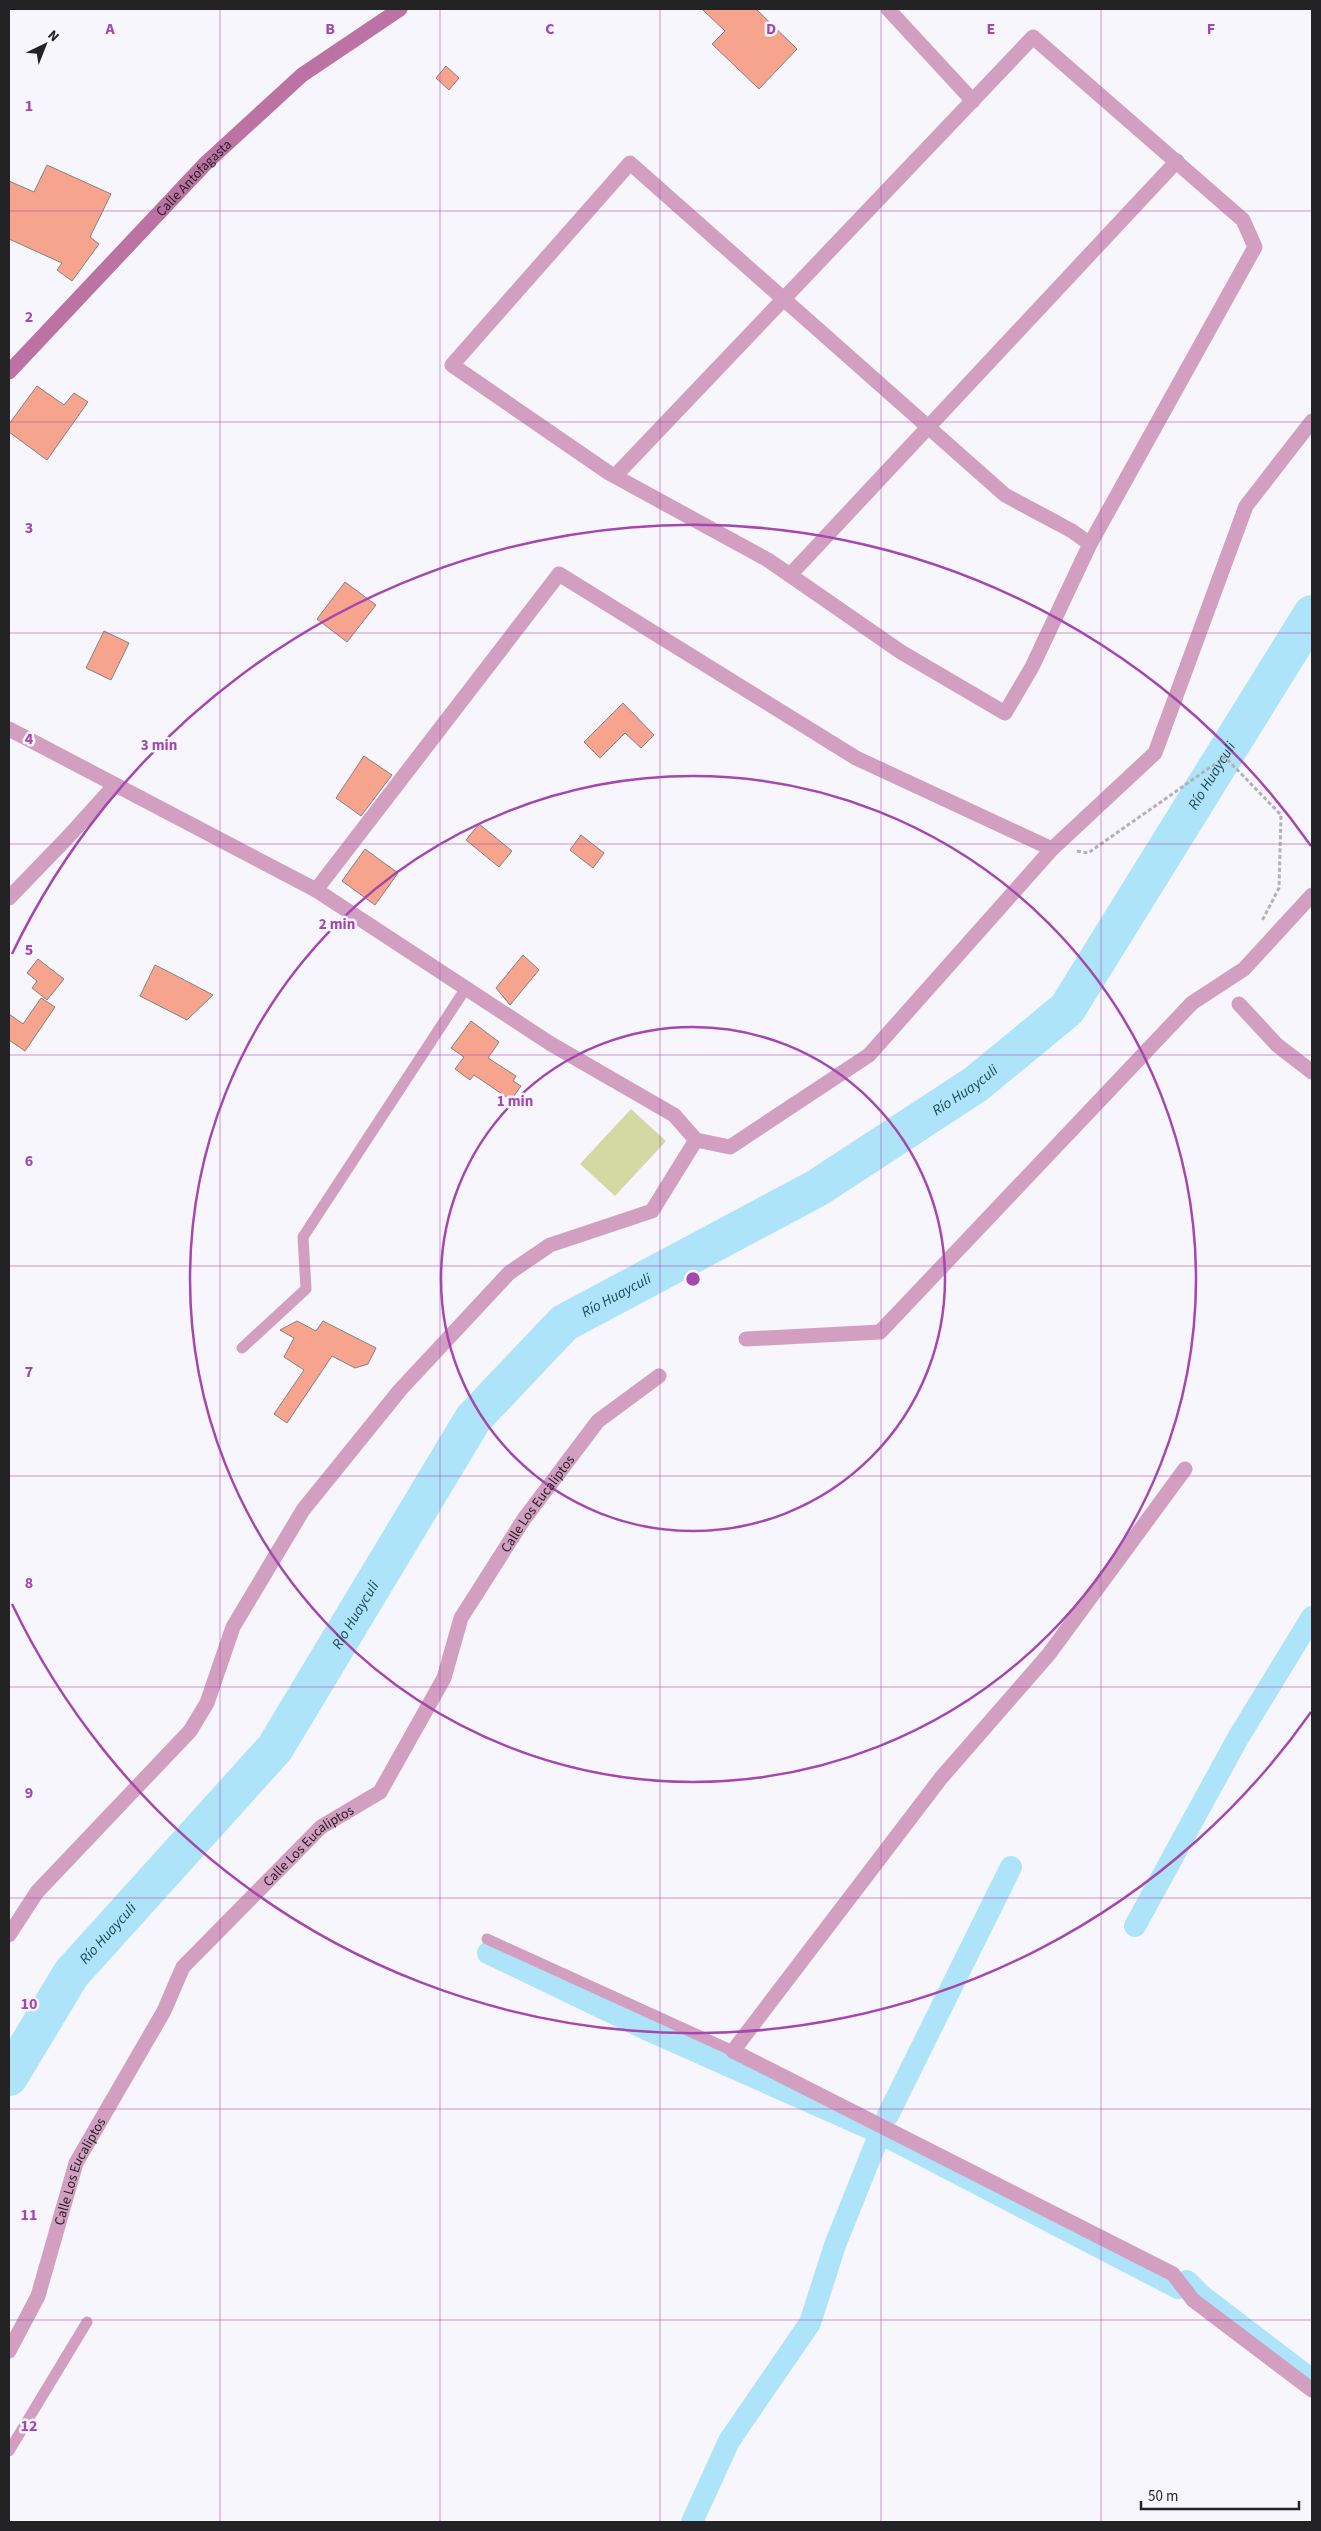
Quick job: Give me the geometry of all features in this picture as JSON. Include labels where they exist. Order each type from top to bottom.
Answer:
[{"type":"main road","name":"Calle Antofagasta","points":[[9,372],[206,164],[302,75],[400,9]]},
{"type":"street","points":[[888,9],[973,101]]},
{"type":"street","points":[[615,476],[784,300],[1033,37],[1243,220],[1255,247],[1090,544],[1032,667],[1005,713],[901,652],[768,560],[615,476],[452,365],[630,163],[784,300],[928,429],[1005,495],[1072,530],[1090,544]]},
{"type":"street","points":[[790,575],[1177,161]]},
{"type":"street","points":[[9,729],[114,786],[316,890],[551,1044],[674,1115],[696,1140],[730,1147],[869,1055],[1052,849],[1155,753],[1246,506],[1312,421]]},
{"type":"street","points":[[316,890],[560,574],[856,758],[1052,849]]},
{"type":"street","points":[[9,898],[114,786]]},
{"type":"street","points":[[746,1339],[880,1332],[1192,1003],[1244,969],[1312,895]]},
{"type":"street","points":[[1238,1004],[1277,1045],[1312,1072]]},
{"type":"street","points":[[9,1935],[37,1892],[190,1731],[207,1702],[233,1627],[303,1510],[400,1390],[509,1273],[550,1245],[652,1212],[696,1140]]},
{"type":"street","name":"Calle Los Eucaliptos","points":[[9,2351],[38,2296],[76,2163],[164,2011],[183,1968],[321,1827],[380,1792],[444,1678],[461,1618],[524,1519],[598,1421],[659,1376]]},
{"type":"street","points":[[1185,1469],[1049,1654],[941,1778],[733,2051],[1174,2274],[1193,2300],[1312,2390]]},
{"type":"lane","points":[[242,1348],[306,1289],[303,1237],[466,988]]},
{"type":"lane","points":[[487,1939],[733,2051]]},
{"type":"lane","points":[[9,2451],[87,2322]]},
{"type":"path","points":[[1052,849],[1088,853],[1225,757],[1281,815],[1279,888],[1261,924]]},
{"type":"green space","points":[[631,1109],[666,1141],[615,1196],[580,1164]]},
{"type":"building","points":[[702,9],[756,9],[797,49],[759,89],[712,44],[725,31]]},
{"type":"building","points":[[446,66],[459,78],[449,90],[436,78]]},
{"type":"building","points":[[47,165],[111,194],[90,237],[99,244],[72,281],[57,270],[62,263],[9,239],[9,181],[34,192]]},
{"type":"building","points":[[37,386],[64,405],[74,393],[88,402],[47,460],[9,432],[9,424]]},
{"type":"building","points":[[345,582],[376,605],[347,642],[317,619]]},
{"type":"building","points":[[104,631],[129,643],[111,680],[86,668]]},
{"type":"building","points":[[623,703],[654,735],[641,748],[625,733],[600,758],[584,742]]},
{"type":"building","points":[[364,756],[392,775],[361,816],[336,798]]},
{"type":"building","points":[[479,824],[512,851],[499,867],[466,840]]},
{"type":"building","points":[[581,835],[604,853],[593,868],[570,850]]},
{"type":"building","points":[[365,849],[398,873],[375,905],[342,881]]},
{"type":"building","points":[[523,955],[539,970],[510,1005],[496,988]]},
{"type":"building","points":[[38,959],[64,979],[47,1000],[32,988],[37,981],[27,973]]},
{"type":"building","points":[[155,965],[213,995],[187,1020],[140,996]]},
{"type":"building","points":[[41,998],[55,1007],[25,1051],[9,1040],[9,1014],[23,1024]]},
{"type":"building","points":[[471,1021],[499,1042],[488,1058],[516,1076],[513,1081],[521,1086],[511,1100],[474,1075],[470,1080],[455,1069],[464,1057],[451,1048]]},
{"type":"building","points":[[297,1321],[316,1331],[323,1321],[376,1348],[368,1364],[355,1368],[332,1356],[287,1423],[274,1414],[304,1370],[284,1357],[294,1338],[280,1330]]},
{"type":"waterway","name":"Río Huayculi","points":[[9,2077],[71,1974],[275,1748],[473,1419],[564,1323],[817,1188],[976,1084],[1067,1009],[1312,614]]},
{"type":"waterway","points":[[1135,1926],[1238,1738],[1312,1617]]},
{"type":"waterway","points":[[888,2115],[1011,1867]]},
{"type":"waterway","points":[[488,1953],[648,2030],[880,2133],[1178,2288],[1187,2281],[1202,2296],[1312,2380]]},
{"type":"waterway","points":[[692,2522],[729,2441],[810,2323],[835,2245],[880,2133]]}]
